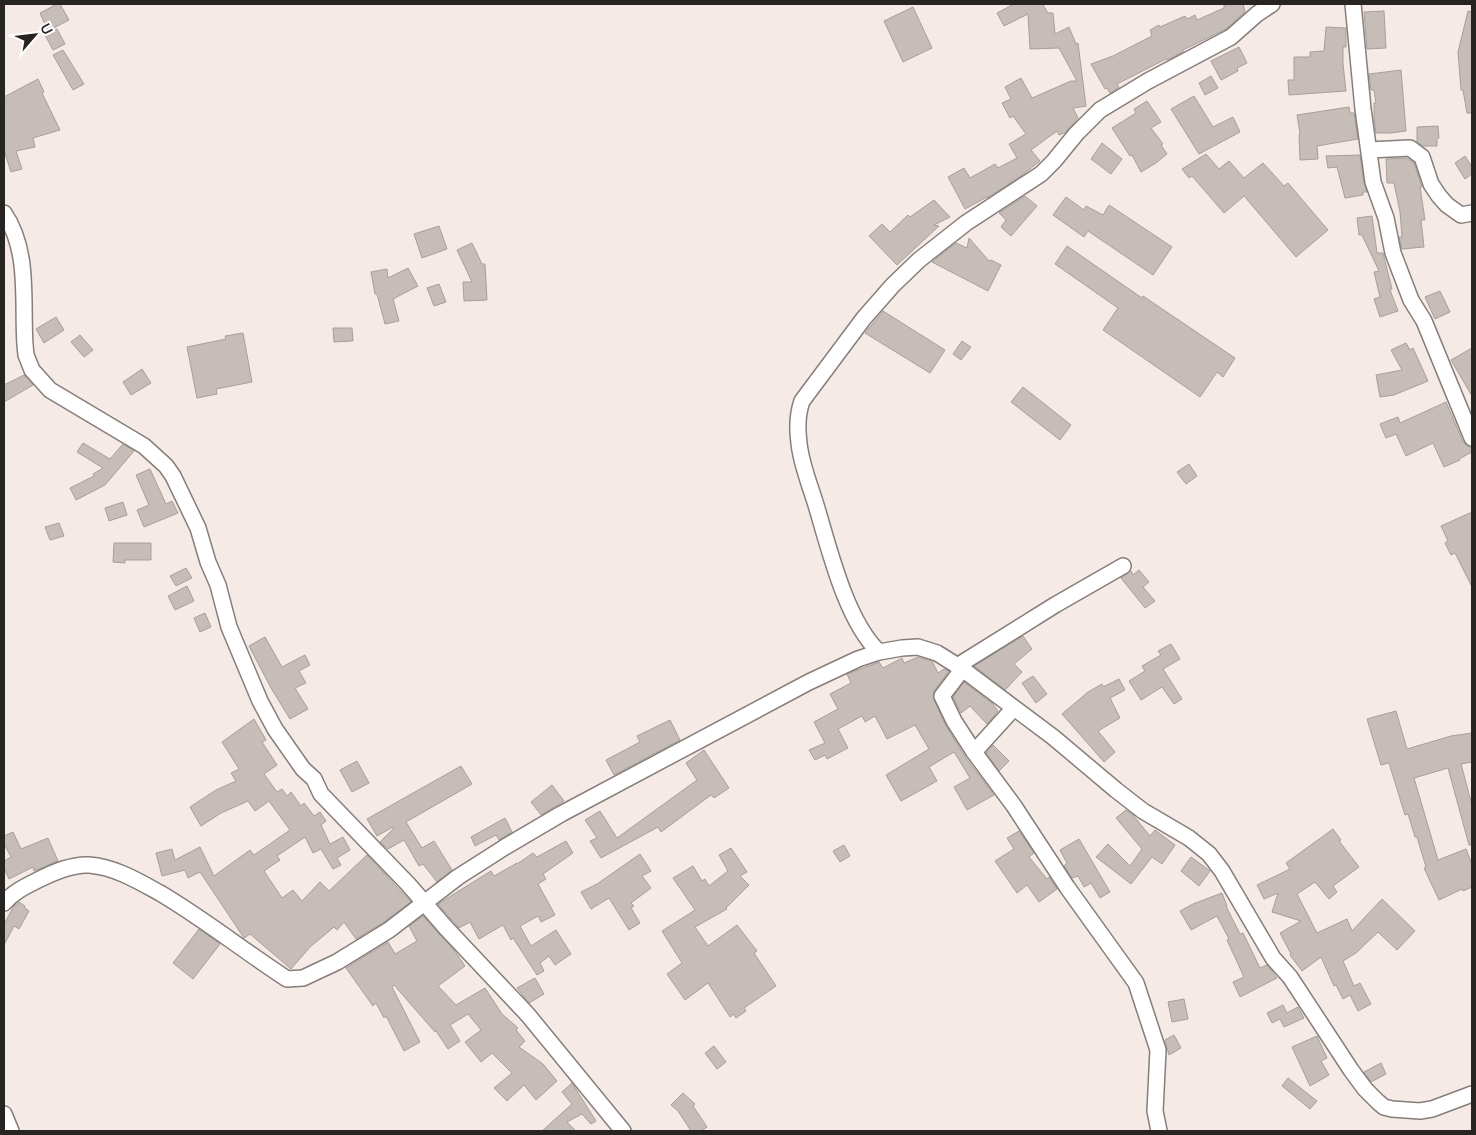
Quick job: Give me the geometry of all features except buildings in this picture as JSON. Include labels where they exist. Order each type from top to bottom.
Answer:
[{"type":"street","points":[[879,652],[862,631],[832,560],[798,443],[798,417],[802,401],[864,318],[893,285],[919,260],[966,223],[1041,174],[1100,110],[1148,81],[1231,38],[1272,4]]},
{"type":"street","points":[[1353,4],[1373,182],[1386,218],[1393,253],[1411,300],[1424,321],[1472,438]]},
{"type":"street","points":[[1368,150],[1410,148],[1422,157],[1431,184],[1447,205],[1461,215],[1472,213]]},
{"type":"street","points":[[4,213],[14,229],[20,249],[23,276],[25,345],[26,355],[32,370],[50,390],[144,446],[166,466],[179,486],[198,528],[234,640],[260,701],[275,729],[303,769],[314,779],[321,794],[425,902],[446,928],[543,1033],[623,1131]]},
{"type":"street","points":[[1123,566],[1015,629],[964,662],[956,680],[942,696],[954,721],[974,752],[1014,806],[1067,887],[1136,983],[1158,1050],[1156,1111],[1159,1131]]},
{"type":"street","points":[[4,903],[12,894],[68,867],[90,865],[103,868],[124,874],[170,899],[281,975],[292,980],[307,977],[370,943],[458,877],[561,814],[809,682],[858,659],[879,652],[918,647],[937,653],[961,668],[1013,709],[1053,737],[1143,811],[1189,838],[1216,861],[1273,958],[1290,977],[1365,1090],[1378,1102],[1392,1109],[1420,1111],[1432,1109],[1472,1094]]},
{"type":"street","points":[[974,752],[1013,709]]},
{"type":"street","points":[[4,1114],[11,1131]]}]
